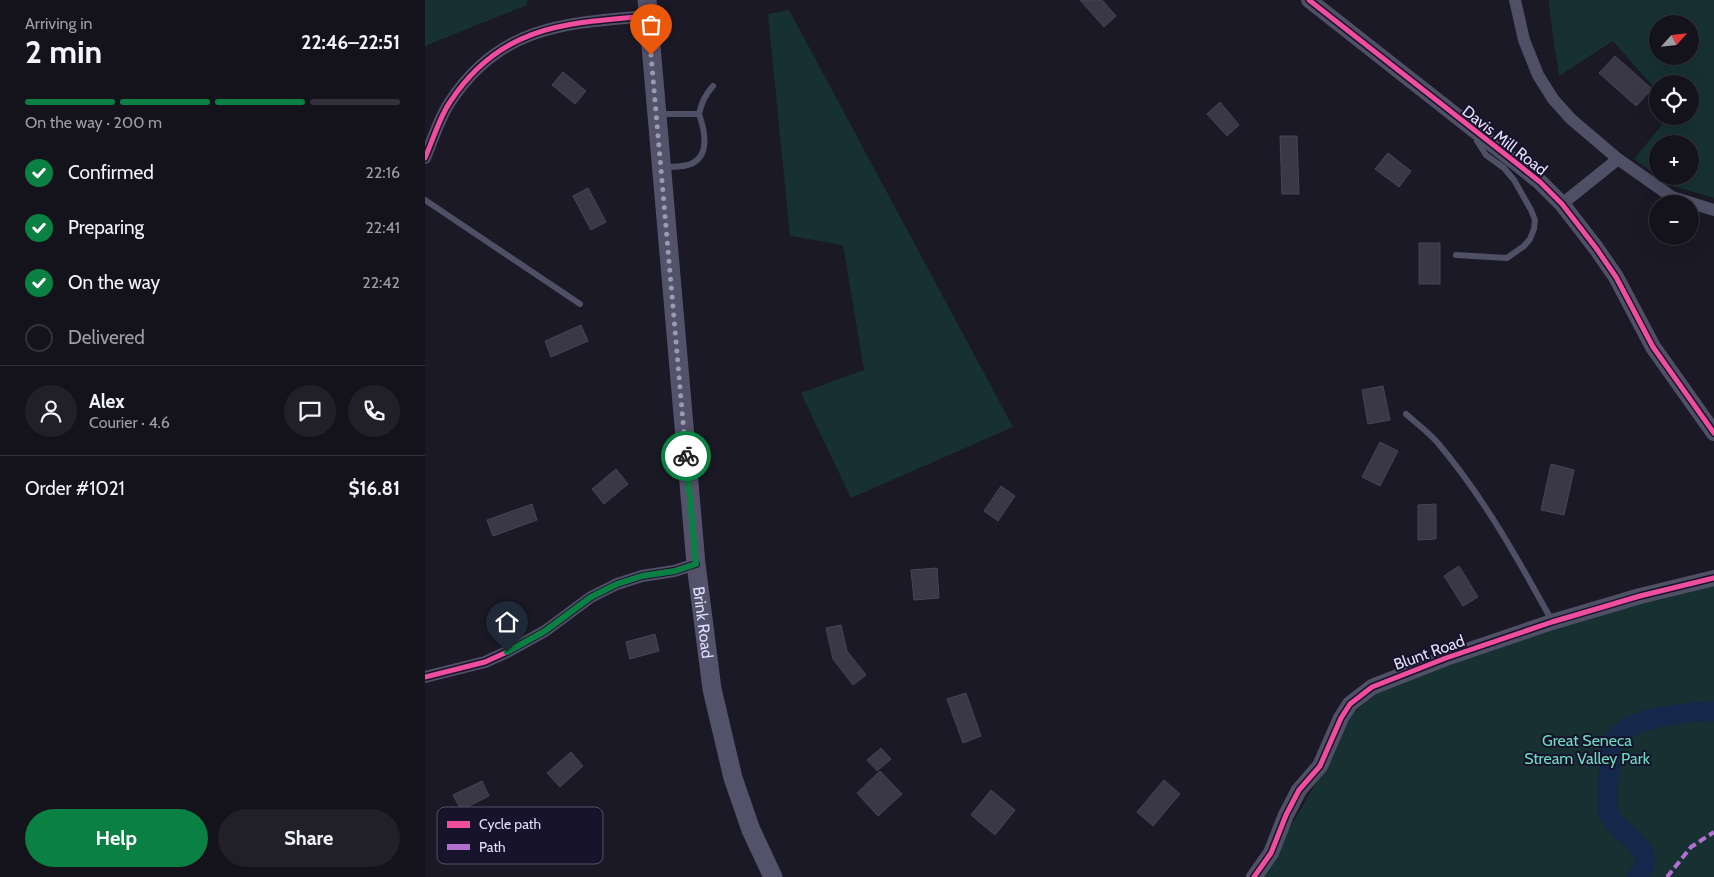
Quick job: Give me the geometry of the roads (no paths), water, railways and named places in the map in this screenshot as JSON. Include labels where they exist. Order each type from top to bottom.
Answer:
[{"type":"main road","name":"Brink Road","points":[[647,8],[696,564],[712,689],[733,778],[751,830],[773,877]]},
{"type":"street","name":"Davis Mill Road","points":[[1309,0],[1539,182],[1562,204],[1596,248],[1615,277],[1653,347],[1714,433]]},
{"type":"street","points":[[1515,0],[1524,40],[1538,76],[1553,99],[1571,120],[1617,159],[1671,197],[1714,210]]},
{"type":"street","points":[[425,158],[449,103],[461,86],[487,60],[503,48],[544,30],[647,8]]},
{"type":"street","points":[[1562,204],[1617,159]]},
{"type":"street","points":[[425,677],[485,662],[507,652],[545,631],[591,597],[617,584],[642,576],[675,571],[696,564]]},
{"type":"street","name":"Blunt Road","points":[[1254,877],[1271,853],[1286,815],[1299,790],[1321,766],[1341,718],[1350,704],[1372,687],[1447,658],[1552,622],[1640,596],[1714,578]]},
{"type":"lane","points":[[661,168],[689,165],[698,160],[703,154],[704,127],[699,114],[706,93],[713,86]]},
{"type":"lane","points":[[656,114],[699,114]]},
{"type":"lane","points":[[1456,254],[1507,258],[1524,246],[1530,239],[1534,229],[1535,220],[1523,194],[1504,168],[1486,155],[1481,145],[1477,142],[1481,136]]},
{"type":"lane","points":[[425,200],[580,304]]},
{"type":"lane","points":[[1406,414],[1436,441],[1466,480],[1515,553],[1552,622]]},
{"type":"waterway","points":[[1637,877],[1644,867],[1645,859],[1642,851],[1614,823],[1608,811],[1607,796],[1612,744],[1620,734],[1643,721],[1658,717],[1714,711]]},
{"type":"park label","name":"Great Seneca Stream Valley Park","points":[[1587,749]]}]
